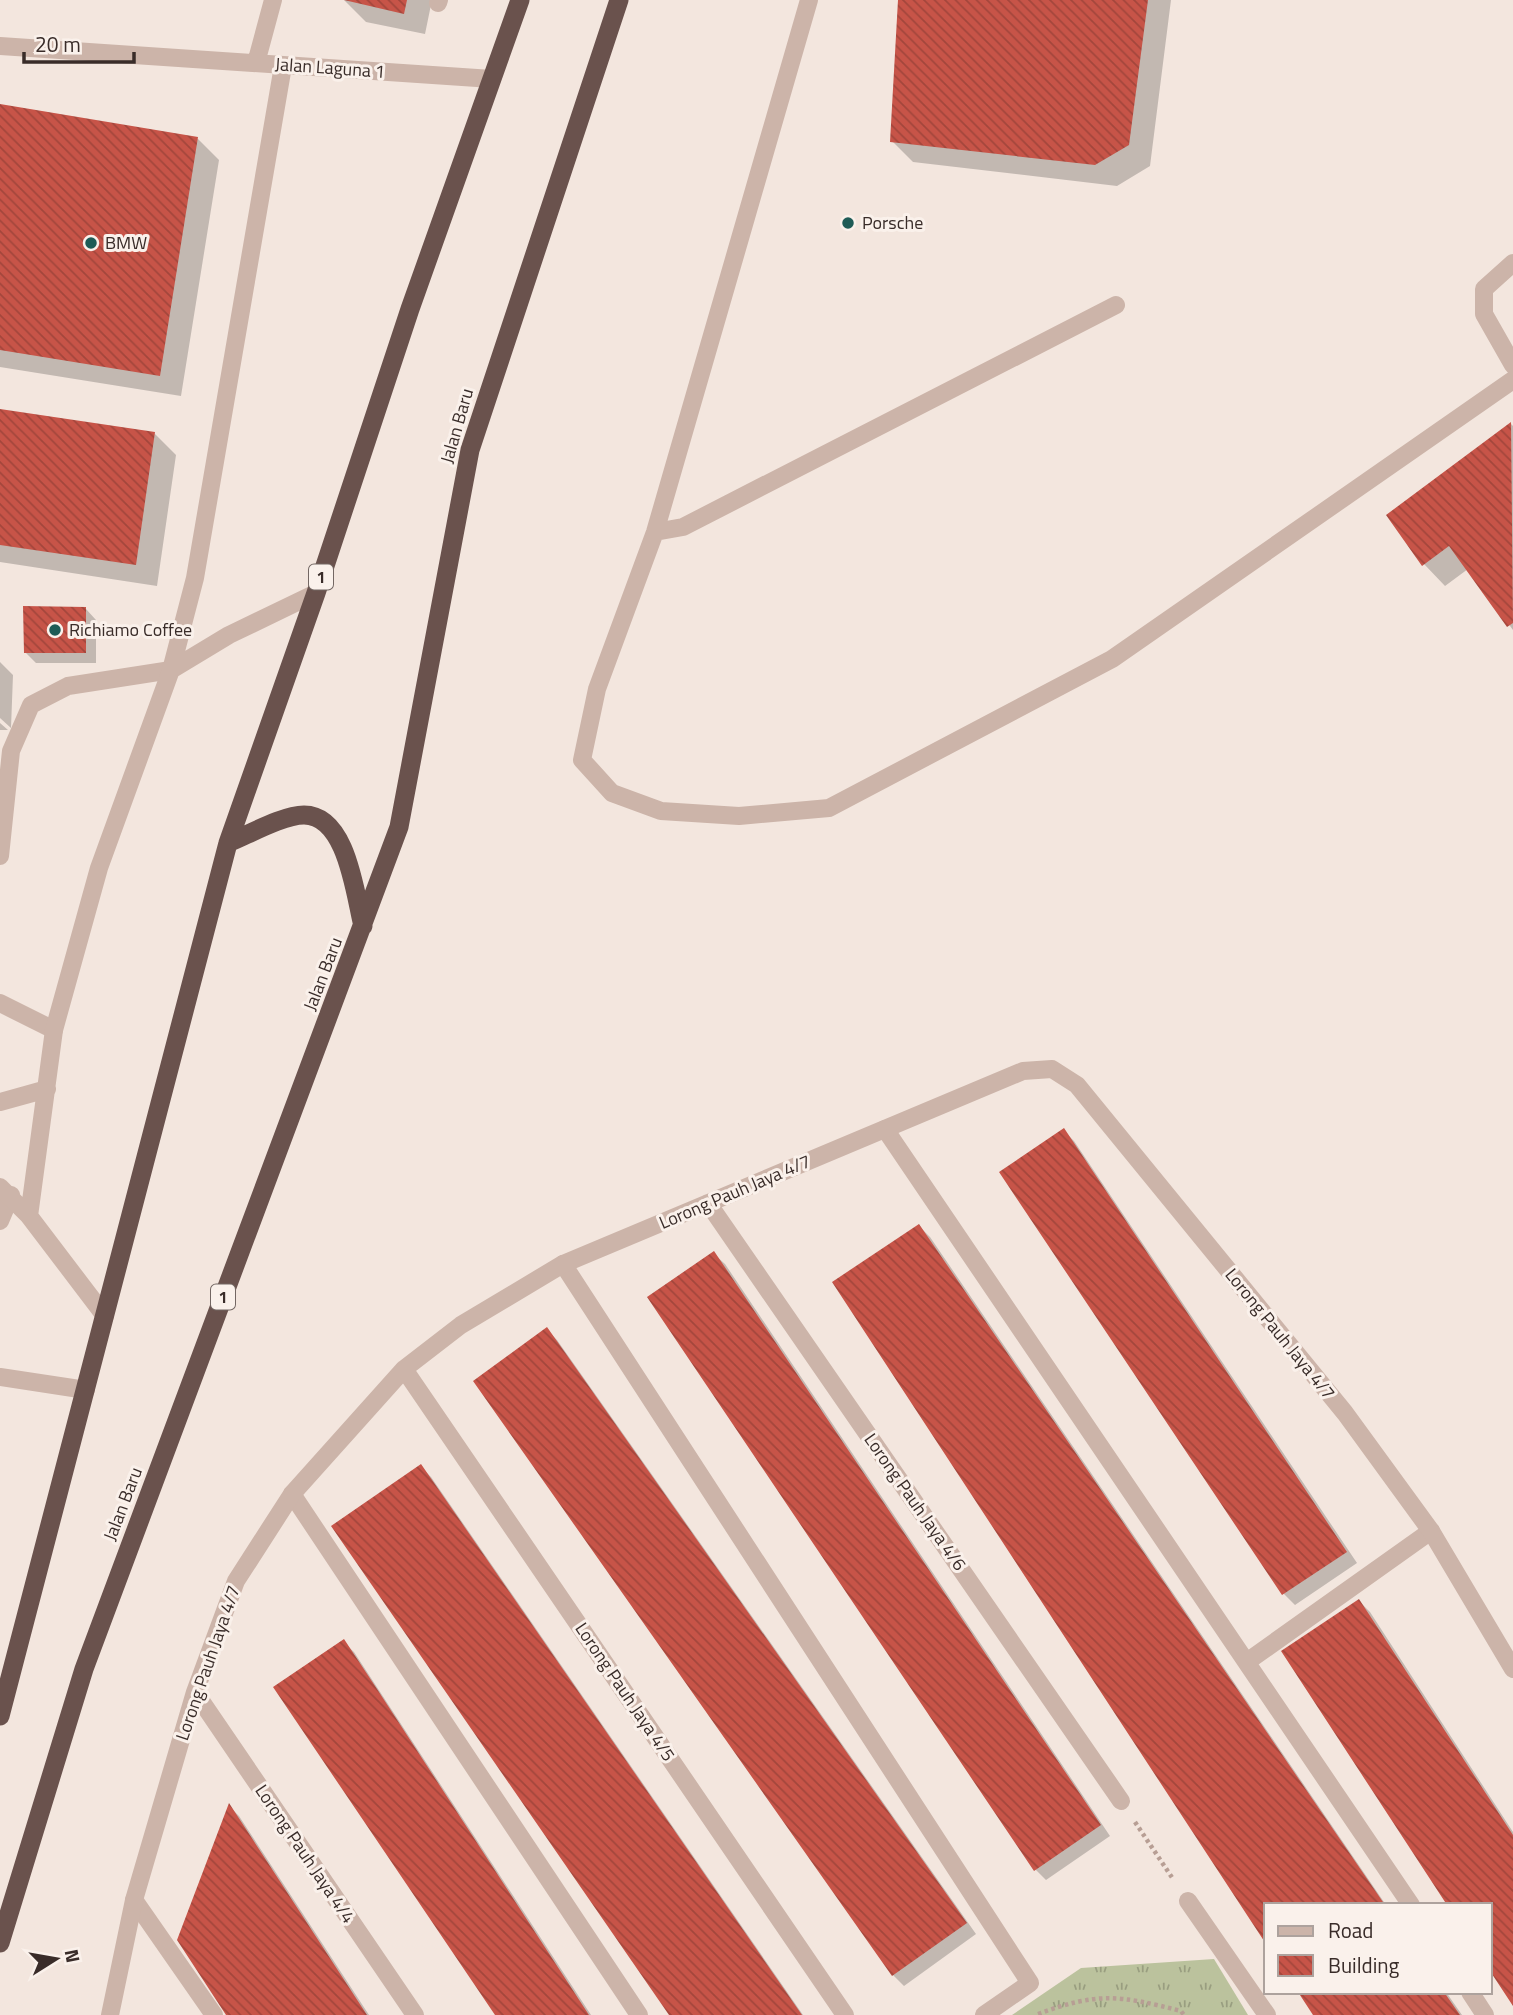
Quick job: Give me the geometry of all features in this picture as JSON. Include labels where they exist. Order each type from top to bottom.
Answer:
[{"type":"highway","name":"1","points":[[1,1712],[228,843],[316,593],[410,309],[520,0]]},
{"type":"highway","name":"Jalan Baru","points":[[0,1943],[83,1669],[399,827],[470,450],[619,0]]},
{"type":"highway","points":[[228,843],[304,815],[325,822],[336,833],[342,846],[363,926]]},
{"type":"street","points":[[256,63],[273,0]]},
{"type":"street","points":[[809,0],[655,532],[597,690],[582,760],[612,793],[661,811],[739,816],[829,808],[1112,659],[1513,380]]},
{"type":"street","name":"Jalan Laguna 1","points":[[0,46],[492,79]]},
{"type":"street","points":[[29,1216],[54,1030],[99,869],[171,670],[195,578],[283,66]]},
{"type":"street","points":[[1513,263],[1484,289],[1484,314],[1513,365]]},
{"type":"street","points":[[655,532],[683,527],[1116,305]]},
{"type":"street","points":[[0,856],[11,751],[31,705],[68,686],[171,670],[229,635],[316,593]]},
{"type":"street","points":[[0,1003],[54,1030]]},
{"type":"street","name":"Lorong Pauh Jaya 4/7","points":[[110,2015],[134,1900],[195,1692],[236,1581],[292,1494],[404,1368],[461,1325],[563,1264],[1023,1071],[1052,1069],[1077,1085],[1345,1413],[1431,1531],[1513,1669]]},
{"type":"street","points":[[0,1101],[47,1089]]},
{"type":"street","points":[[885,1129],[1410,1903]]},
{"type":"street","points":[[5,1191],[29,1216],[105,1316]]},
{"type":"street","points":[[0,1221],[5,1191]]},
{"type":"street","name":"Lorong Pauh Jaya 4/6","points":[[708,1203],[1121,1801]]},
{"type":"street","points":[[563,1264],[1030,1983],[984,2015]]},
{"type":"street","name":"Lorong Pauh Jaya 4/5","points":[[404,1368],[845,2015]]},
{"type":"street","points":[[0,1377],[86,1390]]},
{"type":"street","points":[[292,1494],[639,2015]]},
{"type":"street","points":[[1248,1661],[1431,1531]]},
{"type":"street","name":"Lorong Pauh Jaya 4/4","points":[[195,1692],[415,2015]]},
{"type":"street","points":[[134,1900],[214,2015]]},
{"type":"street","points":[[1188,1901],[1267,2015]]},
{"type":"street","points":[[1471,1994],[1485,2015]]},
{"type":"path","points":[[1121,1801],[1188,1901]]},
{"type":"path","points":[[1035,2015],[1077,1999],[1127,1997],[1181,2011],[1184,2015]]},
{"type":"green space","points":[[1214,1959],[1248,2015],[1012,2015],[1081,1968]]},
{"type":"building","points":[[344,0],[407,0],[404,14]]},
{"type":"building","points":[[898,0],[1148,0],[1129,145],[1095,165],[890,142]]},
{"type":"building","name":"BMW","points":[[0,104],[198,137],[160,376],[0,350]]},
{"type":"building","points":[[0,409],[155,432],[136,565],[0,545]]},
{"type":"building","points":[[1511,422],[1513,623],[1507,627],[1449,546],[1422,566],[1386,515]]},
{"type":"building","name":"Richiamo Coffee","points":[[23,606],[86,607],[86,653],[24,653]]},
{"type":"building","points":[[1064,1128],[1347,1552],[1282,1595],[999,1172]]},
{"type":"building","points":[[919,1224],[1384,1903],[1264,1903],[1264,1941],[832,1282]]},
{"type":"building","points":[[714,1251],[1101,1825],[1034,1871],[647,1297]]},
{"type":"building","points":[[547,1327],[967,1923],[892,1976],[473,1381]]},
{"type":"building","points":[[421,1464],[802,2015],[669,2015],[331,1526]]},
{"type":"building","points":[[1359,1599],[1513,1835],[1513,2006],[1492,1974],[1492,1903],[1446,1903],[1281,1651]]},
{"type":"building","points":[[344,1639],[589,2015],[495,2015],[273,1687]]},
{"type":"building","points":[[229,1803],[367,2015],[226,2015],[177,1940]]},
{"type":"building","points":[[1299,1994],[1445,1994],[1460,2015],[1313,2015]]},
{"type":"place","name":"Porsche","points":[[848,223]]},
{"type":"place","name":"BMW","points":[[91,243]]},
{"type":"place","name":"Richiamo Coffee","points":[[55,630]]}]
